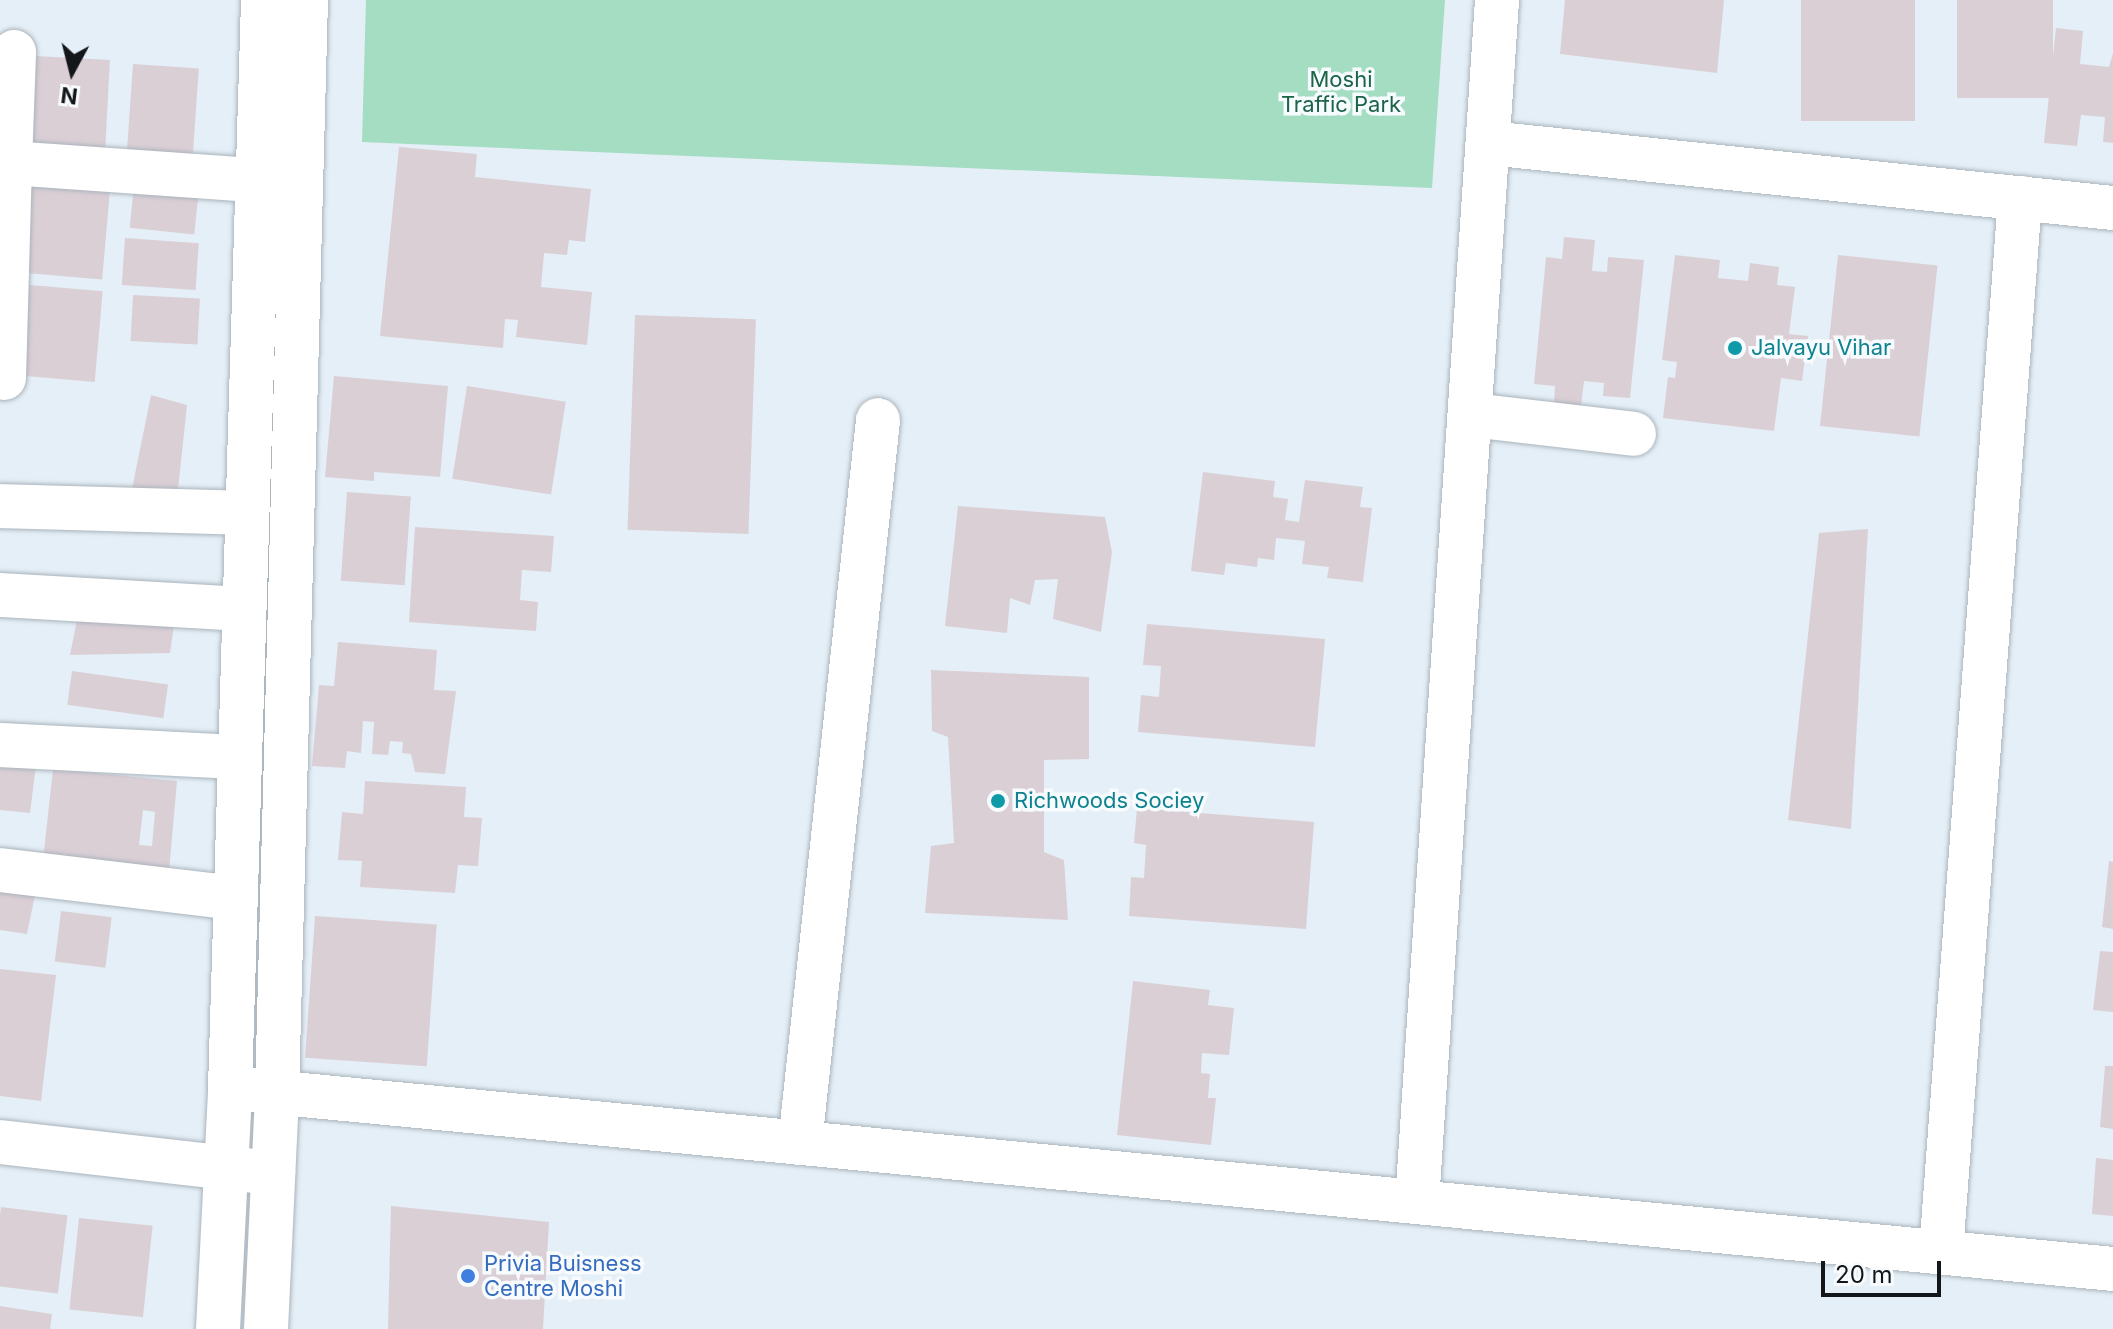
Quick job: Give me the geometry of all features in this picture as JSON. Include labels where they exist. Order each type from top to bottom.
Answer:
[{"type":"street","points":[[218,1329],[230,1088],[255,180],[263,0]]},
{"type":"street","points":[[266,1329],[277,1092],[306,0]]},
{"type":"street","points":[[1417,1202],[1497,0]]},
{"type":"street","points":[[4,378],[5,218],[14,52]]},
{"type":"street","points":[[1489,143],[2113,208]]},
{"type":"street","points":[[10,163],[255,180]]},
{"type":"street","points":[[1941,1252],[2020,198]]},
{"type":"street","points":[[1471,415],[1634,434]]},
{"type":"street","points":[[800,1143],[878,420]]},
{"type":"street","points":[[0,506],[246,513]]},
{"type":"street","points":[[0,595],[243,609]]},
{"type":"street","points":[[0,745],[239,757]]},
{"type":"street","points":[[0,870],[235,898]]},
{"type":"street","points":[[230,1088],[2113,1269]]},
{"type":"street","points":[[0,1142],[273,1173]]},
{"type":"green space","name":"Moshi Traffic Park","points":[[366,0],[1445,0],[1432,188],[362,142]]},
{"type":"building","points":[[1565,0],[1724,0],[1717,73],[1560,54]]},
{"type":"building","points":[[1801,0],[1915,0],[1915,121],[1801,121]]},
{"type":"building","points":[[1957,0],[2053,0],[2053,98],[1957,98]]},
{"type":"building","points":[[2056,28],[2083,31],[2080,64],[2109,67],[2113,53],[2113,143],[2103,142],[2105,117],[2081,115],[2077,146],[2044,143]]},
{"type":"building","points":[[35,56],[110,60],[105,154],[30,150]]},
{"type":"building","points":[[133,64],[199,69],[192,159],[127,155]]},
{"type":"building","points":[[399,147],[477,154],[475,177],[591,189],[585,242],[569,240],[567,255],[544,253],[541,287],[592,292],[587,345],[516,337],[518,320],[505,319],[503,348],[380,336]]},
{"type":"building","points":[[32,175],[111,182],[102,280],[23,273]]},
{"type":"building","points":[[134,186],[199,193],[194,235],[130,228]]},
{"type":"building","points":[[1564,237],[1595,240],[1592,271],[1607,272],[1608,257],[1644,260],[1630,398],[1603,396],[1604,383],[1584,381],[1581,406],[1554,404],[1555,386],[1534,384],[1546,257],[1562,259]]},
{"type":"building","points":[[125,238],[199,243],[196,290],[122,285]]},
{"type":"building","name":"Jalvayu Vihar","points":[[1675,255],[1720,260],[1718,278],[1748,281],[1750,263],[1779,267],[1777,285],[1795,287],[1789,334],[1808,336],[1802,381],[1781,378],[1774,431],[1663,418],[1668,377],[1675,378],[1677,362],[1662,360]]},
{"type":"building","points":[[1838,255],[1937,265],[1919,437],[1820,426]]},
{"type":"building","points":[[19,284],[103,291],[95,382],[11,375]]},
{"type":"building","points":[[133,295],[200,299],[198,344],[131,341]]},
{"type":"building","points":[[635,315],[756,319],[748,534],[627,530]]},
{"type":"building","points":[[334,376],[448,386],[440,477],[374,472],[374,481],[325,477]]},
{"type":"building","points":[[467,386],[566,402],[551,494],[452,479]]},
{"type":"building","points":[[151,395],[187,405],[178,490],[132,489]]},
{"type":"building","points":[[1203,472],[1275,481],[1273,497],[1288,499],[1285,520],[1299,522],[1305,480],[1363,487],[1360,507],[1372,508],[1363,582],[1327,578],[1329,567],[1302,564],[1305,541],[1276,538],[1274,560],[1258,558],[1257,567],[1226,563],[1224,575],[1191,571]]},
{"type":"building","points":[[347,492],[411,496],[405,585],[341,581]]},
{"type":"building","points":[[958,506],[1105,517],[1112,552],[1101,632],[1053,619],[1058,579],[1035,580],[1030,605],[1010,598],[1007,633],[945,626]]},
{"type":"building","points":[[415,527],[554,536],[551,572],[522,570],[520,600],[538,602],[536,631],[409,622]]},
{"type":"building","points":[[1868,529],[1851,829],[1788,820],[1819,533]]},
{"type":"building","points":[[78,615],[175,618],[170,653],[70,655]]},
{"type":"building","points":[[1147,624],[1325,639],[1315,747],[1138,732],[1141,695],[1159,697],[1161,666],[1143,665]]},
{"type":"building","points":[[338,642],[437,650],[434,690],[456,691],[445,774],[415,772],[411,754],[402,753],[403,742],[390,741],[388,755],[372,754],[374,722],[363,721],[361,753],[347,751],[345,768],[312,766],[319,685],[334,686]]},
{"type":"building","name":"Richwoods Sociey","points":[[931,670],[1089,677],[1089,759],[1044,760],[1044,852],[1064,860],[1068,920],[925,913],[931,846],[954,843],[948,737],[932,731]]},
{"type":"building","points":[[72,671],[168,684],[163,718],[67,705]]},
{"type":"building","points":[[0,761],[36,765],[30,813],[0,810]]},
{"type":"building","points":[[53,769],[177,781],[169,872],[43,860]],"holes":[[[143,810],[155,812],[152,846],[139,845]]]},
{"type":"building","points":[[365,781],[466,787],[464,817],[482,818],[478,866],[458,865],[455,893],[360,887],[362,861],[338,860],[342,812],[363,814]]},
{"type":"building","points":[[1137,808],[1314,822],[1306,929],[1129,916],[1131,877],[1144,878],[1146,845],[1134,843]]},
{"type":"building","points":[[2109,861],[2113,862],[2113,929],[2102,927]]},
{"type":"building","points":[[0,889],[36,890],[27,934],[0,930]]},
{"type":"building","points":[[61,911],[112,917],[105,968],[55,962]]},
{"type":"building","points":[[315,916],[437,925],[427,1066],[305,1058]]},
{"type":"building","points":[[2100,951],[2113,952],[2113,1012],[2093,1010]]},
{"type":"building","points":[[0,969],[56,975],[41,1101],[0,1096]]},
{"type":"building","points":[[1133,981],[1210,990],[1208,1005],[1234,1008],[1229,1055],[1202,1053],[1201,1073],[1210,1074],[1208,1098],[1216,1098],[1211,1145],[1117,1135]]},
{"type":"building","points":[[2105,1066],[2113,1066],[2113,1129],[2100,1127]]},
{"type":"building","points":[[2096,1158],[2113,1160],[2113,1216],[2092,1214]]},
{"type":"building","name":"Privia Buisness Centre Moshi","points":[[391,1206],[549,1222],[543,1329],[388,1329]]},
{"type":"building","points":[[1,1207],[68,1215],[58,1294],[0,1286]]},
{"type":"building","points":[[79,1218],[153,1226],[143,1317],[69,1309]]},
{"type":"building","points":[[0,1306],[52,1314],[50,1329],[0,1329]]},
{"type":"place","name":"Jalvayu Vihar","points":[[1735,348]]},
{"type":"place","name":"Richwoods Sociey","points":[[998,801]]},
{"type":"place","name":"Privia Buisness Centre Moshi","points":[[468,1276]]}]
